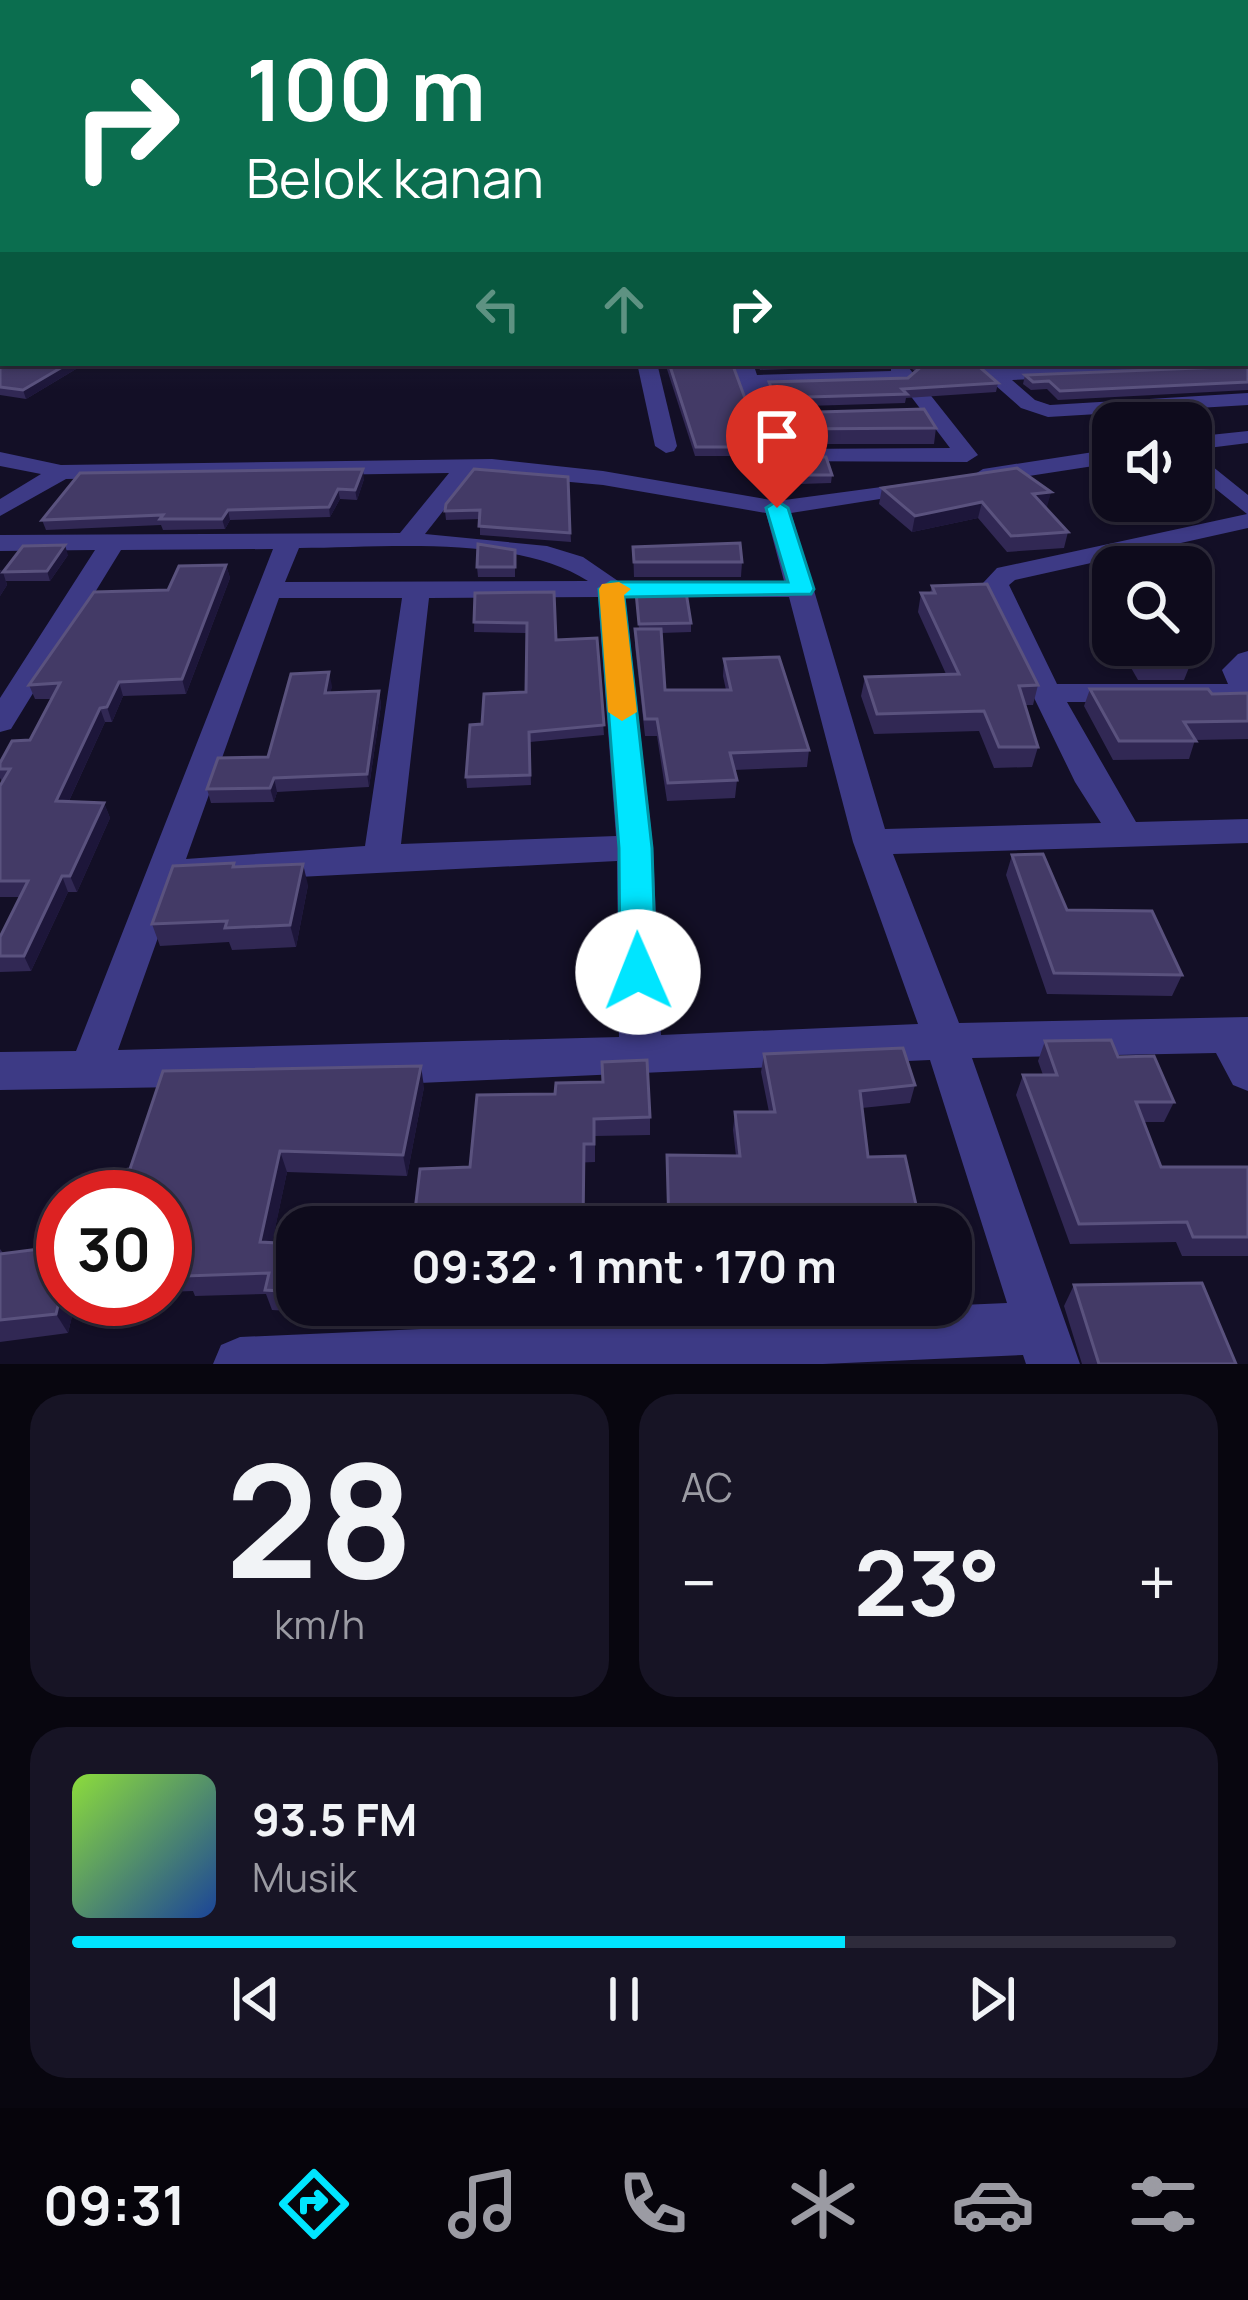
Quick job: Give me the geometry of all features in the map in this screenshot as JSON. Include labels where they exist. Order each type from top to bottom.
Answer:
[{"type":"street","points":[[648,366],[666,446]]},
{"type":"street","points":[[987,369],[1074,366]]},
{"type":"street","points":[[900,369],[922,413],[967,454],[777,456],[773,418],[747,372],[900,369]]},
{"type":"street","points":[[987,369],[1028,404],[1048,412],[1248,399]]},
{"type":"street","points":[[1212,441],[1248,437]]},
{"type":"street","points":[[0,459],[62,472],[466,467],[604,478],[777,508],[1092,459]]},
{"type":"street","points":[[407,540],[466,467]]},
{"type":"street","points":[[0,508],[62,472]]},
{"type":"street","points":[[1212,475],[1248,507]]},
{"type":"street","points":[[240,1364],[1046,1346],[944,1041],[871,842],[777,508]]},
{"type":"street","points":[[1126,835],[1045,693],[996,593],[996,583],[1006,574],[1248,521]]},
{"type":"street","points":[[0,542],[407,540],[503,548],[580,563],[601,574],[611,589],[635,848],[640,1054]]},
{"type":"street","points":[[90,1069],[289,542]]},
{"type":"street","points":[[0,722],[111,544]]},
{"type":"street","points":[[381,858],[417,589]]},
{"type":"street","points":[[268,590],[802,589]]},
{"type":"street","points":[[1045,693],[1248,693],[1237,670],[1248,660]]},
{"type":"street","points":[[871,842],[1248,832]]},
{"type":"street","points":[[162,871],[635,848]]},
{"type":"street","points":[[0,1071],[944,1041],[1241,1048]]},
{"type":"building","points":[[0,366],[64,366],[23,390],[0,387]]},
{"type":"building","points":[[670,366],[733,366],[763,447],[696,447]]},
{"type":"building","points":[[922,366],[978,366],[998,383],[902,389],[907,394],[775,398],[769,382],[908,378]]},
{"type":"building","points":[[1248,366],[1248,382],[1060,391],[1049,381],[1033,382],[1025,375]]},
{"type":"building","points":[[924,409],[936,428],[790,429],[784,413]]},
{"type":"building","points":[[796,457],[826,457],[832,475],[801,475]]},
{"type":"building","points":[[1017,468],[1051,492],[1033,494],[1068,532],[1011,536],[982,502],[915,516],[882,488]]},
{"type":"building","points":[[363,469],[355,490],[338,489],[329,507],[228,510],[222,519],[160,519],[163,515],[42,520],[80,473]]},
{"type":"building","points":[[474,469],[568,477],[570,533],[479,526],[480,510],[445,511]]},
{"type":"building","points":[[740,543],[742,562],[634,562],[633,547]]},
{"type":"building","points":[[478,544],[515,550],[515,567],[477,567]]},
{"type":"building","points":[[65,545],[47,571],[3,572],[23,546]]},
{"type":"building","points":[[226,565],[182,679],[119,682],[107,707],[100,708],[56,801],[104,803],[70,876],[62,876],[24,956],[0,956],[0,937],[28,881],[0,881],[0,786],[10,769],[0,769],[0,763],[12,741],[30,740],[60,683],[29,685],[94,592],[168,590],[179,566]]},
{"type":"building","points":[[987,584],[1038,685],[1019,686],[1038,747],[999,747],[984,711],[877,714],[865,677],[959,674],[921,593],[935,593],[932,586]]},
{"type":"building","points":[[554,592],[556,640],[597,638],[604,725],[529,732],[530,775],[466,777],[470,725],[482,724],[484,694],[526,692],[527,623],[474,622],[475,593]]},
{"type":"building","points":[[636,592],[686,592],[691,623],[639,624]]},
{"type":"building","points":[[635,629],[661,629],[665,690],[731,690],[724,659],[779,657],[809,750],[730,753],[737,780],[668,783],[657,719],[645,719]]},
{"type":"building","points":[[329,672],[325,693],[379,691],[367,774],[274,778],[270,788],[207,789],[218,758],[268,757],[291,674]]},
{"type":"building","points":[[1090,689],[1248,693],[1248,721],[1184,722],[1196,741],[1119,741]]},
{"type":"building","points":[[1043,854],[1067,910],[1152,911],[1182,975],[1054,973],[1012,855]]},
{"type":"building","points":[[234,863],[233,867],[303,864],[290,925],[152,924],[173,866]]},
{"type":"building","points":[[1111,1040],[1118,1057],[1154,1056],[1174,1102],[1136,1102],[1161,1167],[1248,1167],[1248,1237],[1193,1237],[1187,1222],[1079,1224],[1023,1075],[1057,1075],[1045,1041]]},
{"type":"building","points":[[903,1048],[915,1085],[860,1091],[868,1157],[905,1156],[916,1206],[668,1206],[667,1155],[740,1156],[735,1112],[775,1112],[764,1054]]},
{"type":"building","points":[[647,1060],[650,1117],[594,1119],[594,1144],[584,1144],[583,1206],[416,1206],[420,1169],[470,1167],[477,1095],[555,1094],[556,1083],[603,1082],[602,1062]]},
{"type":"building","points":[[421,1066],[403,1155],[280,1151],[260,1242],[276,1243],[276,1291],[265,1290],[269,1273],[192,1276],[192,1170],[122,1170],[130,1169],[163,1071]]},
{"type":"building","points":[[36,1249],[36,1316],[0,1320],[0,1254]]},
{"type":"building","points":[[1202,1283],[1236,1364],[1099,1364],[1074,1285]]},
{"type":"slow traffic","points":[[619,589],[611,589],[622,712]]},
{"type":"route","points":[[638,972],[635,848],[611,589],[802,589],[777,508]]}]
